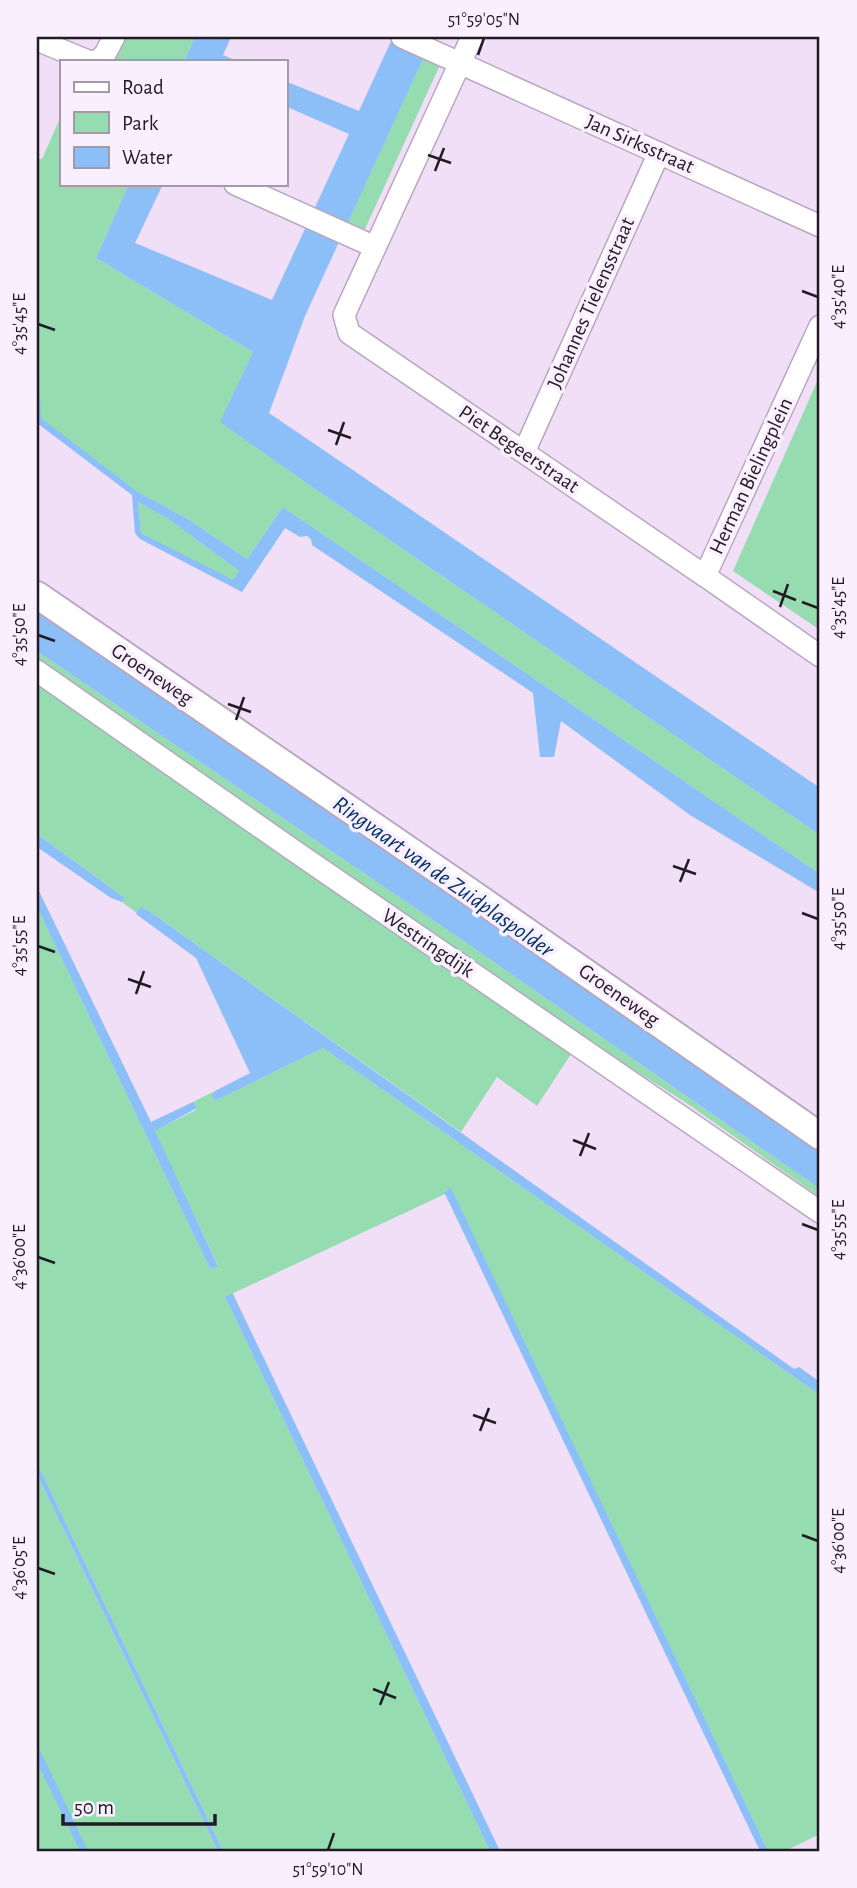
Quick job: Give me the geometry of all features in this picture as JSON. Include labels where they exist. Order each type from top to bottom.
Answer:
[{"type":"street","points":[[97,60],[105,54],[114,37]]},
{"type":"street","name":"Jan Sirksstraat","points":[[402,37],[820,226]]},
{"type":"street","points":[[239,186],[375,247],[472,37]]},
{"type":"street","points":[[37,40],[86,60]]},
{"type":"street","name":"Johannes Tielensstraat","points":[[524,452],[659,153]]},
{"type":"street","name":"Piet Begeerstraat","points":[[375,247],[344,315],[349,333],[705,576]]},
{"type":"street","name":"Herman Bielingplein","points":[[820,326],[705,576],[820,656]]},
{"type":"street","name":"Groeneweg","points":[[37,595],[504,915],[820,1136]]},
{"type":"street","name":"Westringdijk","points":[[37,671],[308,861],[820,1212]]},
{"type":"green space","points":[[121,37],[195,37],[184,60],[111,60]]},
{"type":"green space","points":[[425,54],[436,59],[439,67],[365,229],[357,231],[346,226]]},
{"type":"green space","points":[[60,118],[60,186],[128,186],[96,258],[253,352],[221,422],[820,835],[820,874],[283,507],[247,559],[188,519],[138,492],[40,418],[37,158],[42,159]]},
{"type":"green space","points":[[820,375],[820,630],[733,571]]},
{"type":"green space","points":[[138,502],[167,518],[239,571],[233,581],[141,533]]},
{"type":"green space","points":[[37,651],[452,933],[820,1189],[820,1197],[685,1102],[588,1041],[37,661]]},
{"type":"green space","points":[[37,682],[573,1051],[537,1106],[497,1077],[461,1132],[146,909],[140,907],[137,913],[122,902],[124,897],[37,834]]},
{"type":"green space","points":[[37,907],[210,1269],[218,1265],[154,1131],[196,1110],[193,1102],[215,1091],[212,1096],[215,1101],[323,1048],[820,1395],[820,1834],[785,1851],[768,1851],[451,1189],[225,1297],[490,1851],[223,1851],[37,1463]]},
{"type":"green space","points":[[37,1474],[218,1851],[37,1851]]},
{"type":"water","points":[[195,37],[231,37],[223,55],[235,60],[184,60]]},
{"type":"water","points":[[393,37],[433,37],[305,316],[269,413],[820,788],[820,835],[220,422],[253,352],[96,258],[128,186],[162,186],[135,243],[272,300],[349,134],[287,107],[287,82],[359,111]]},
{"type":"water","points":[[37,330],[41,418],[138,492],[188,519],[247,559],[283,507],[820,874],[820,893],[690,815],[561,721],[554,757],[540,757],[533,693],[312,545],[307,536],[300,537],[285,528],[242,592],[140,539],[135,533],[132,495],[37,423]],"holes":[[[138,502],[167,518],[239,571],[233,580],[141,533]]]},
{"type":"water","points":[[37,610],[470,905],[820,1149],[820,1189],[452,933],[37,651]]},
{"type":"water","points":[[37,834],[125,898],[122,902],[111,898],[37,847]]},
{"type":"water","points":[[37,887],[151,1122],[193,1102],[197,1108],[155,1131],[218,1266],[210,1269],[37,907]]},
{"type":"water","points":[[140,907],[794,1369],[799,1367],[820,1382],[820,1395],[323,1048],[215,1101],[212,1096],[215,1091],[250,1073],[196,958],[136,914]]},
{"type":"water","points":[[451,1188],[768,1851],[760,1851],[444,1192]]},
{"type":"water","points":[[232,1293],[500,1851],[490,1851],[225,1297]]},
{"type":"water","points":[[37,1463],[223,1851],[218,1851],[37,1474]]},
{"type":"water","points":[[37,1744],[88,1851],[80,1851],[37,1762]]},
{"type":"water label","name":"Ringvaart van de Zuidplaspolder","points":[[443,877]]}]
